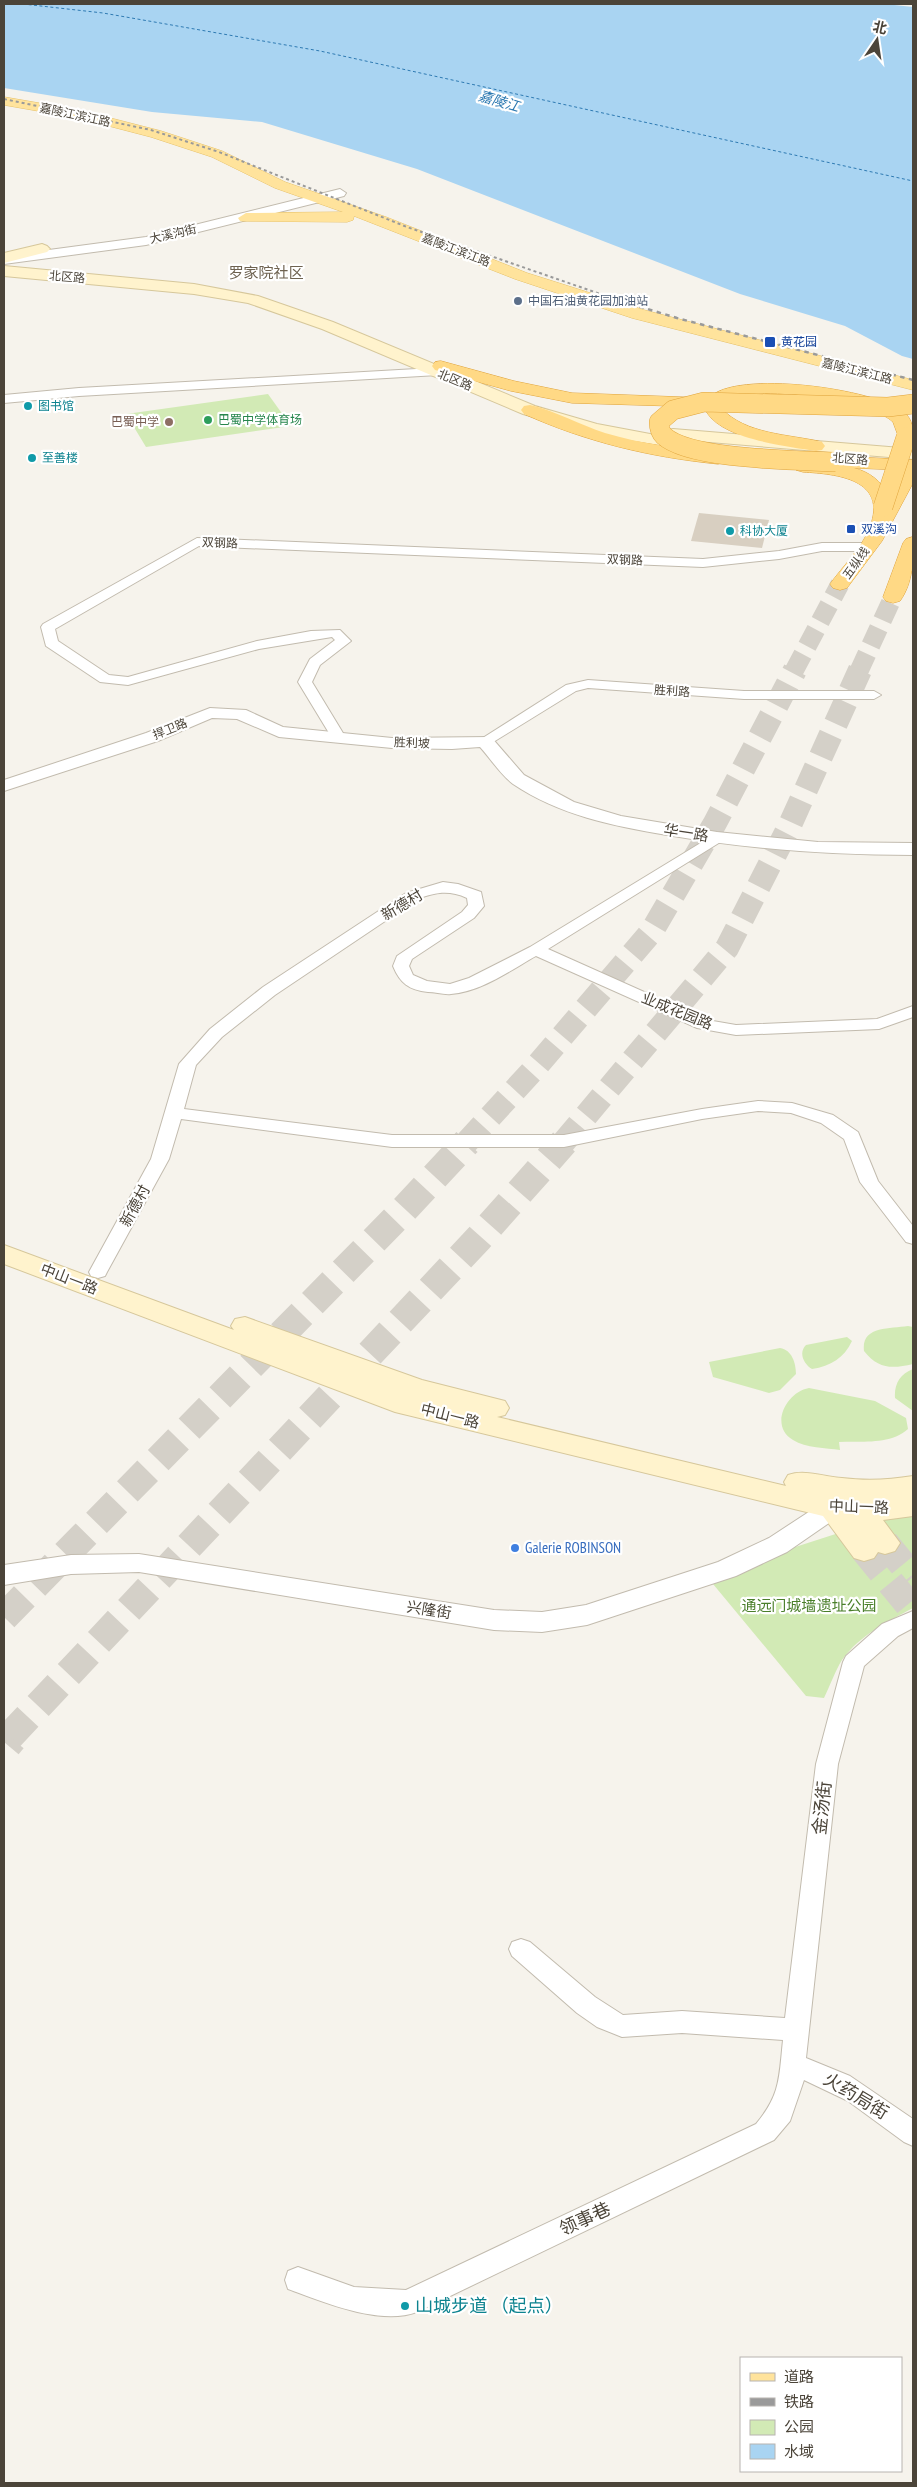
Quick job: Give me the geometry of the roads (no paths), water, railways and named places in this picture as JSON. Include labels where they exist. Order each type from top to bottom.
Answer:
[{"type":"highway","points":[[438,369],[528,390],[596,400],[888,407],[913,404]]},
{"type":"highway","points":[[816,446],[763,435],[730,425],[717,417],[712,408],[718,399],[739,392],[760,389],[802,390],[876,405],[896,414],[904,424],[906,437],[876,522]]},
{"type":"highway","points":[[704,402],[678,408],[663,416],[660,422],[661,433],[674,443],[697,449],[836,462],[913,465]]},
{"type":"highway","points":[[530,410],[586,435],[633,447],[689,456],[825,468],[859,476],[876,522]]},
{"type":"highway","points":[[888,451],[913,453]]},
{"type":"highway","points":[[876,522],[913,465]]},
{"type":"highway","name":"五纵线","points":[[840,584],[876,522]]},
{"type":"highway","points":[[913,543],[893,596],[913,582]]},
{"type":"main road","name":"嘉陵江滨江路","points":[[4,92],[172,128],[325,194],[380,220],[521,276],[638,314],[913,385]]},
{"type":"main road","name":"嘉陵江滨江路","points":[[4,101],[79,114],[156,134],[217,154],[280,185],[325,194],[656,305],[913,372]]},
{"type":"main road","points":[[260,208],[278,199],[280,185]]},
{"type":"main road","points":[[246,218],[299,216],[380,220]]},
{"type":"main road","points":[[4,259],[42,250]]},
{"type":"main road","name":"北区路","points":[[4,266],[188,282],[249,291],[300,306],[530,410],[596,428],[674,443],[913,465]]},
{"type":"main road","name":"北区路","points":[[9,271],[184,288],[240,296],[264,302],[521,399],[597,421],[672,434],[888,451]]},
{"type":"main road","name":"中山一路","points":[[4,1236],[416,1388],[773,1477],[843,1502],[913,1486]]},
{"type":"main road","name":"中山一路","points":[[4,1254],[405,1405],[843,1502],[902,1508],[913,1505]]},
{"type":"main road","points":[[843,1502],[874,1546]]},
{"type":"street","name":"大溪沟街","points":[[4,253],[42,250],[140,236],[325,194]]},
{"type":"street","name":"大溪沟街","points":[[4,259],[117,246],[246,218],[325,194]]},
{"type":"street","points":[[4,399],[79,392],[438,369]]},
{"type":"street","name":"双钢路","points":[[339,738],[305,682],[307,672],[317,658],[344,641],[336,633],[311,635],[257,645],[128,681],[105,679],[51,643],[48,627],[197,542],[702,563],[779,556],[822,548],[876,522]]},
{"type":"street","name":"胜利路","points":[[485,741],[571,688],[588,684],[744,696],[874,696]]},
{"type":"street","name":"捍卫路","points":[[4,786],[152,737],[210,713],[240,714],[279,732],[339,738]]},
{"type":"street","name":"胜利坡","points":[[339,738],[426,744],[485,741]]},
{"type":"street","name":"华一路","points":[[485,741],[518,778],[568,806],[620,821],[717,838],[818,848],[913,849]]},
{"type":"street","name":"新德村","points":[[98,1272],[160,1159],[188,1064],[216,1033],[269,991],[412,896],[436,886],[458,887],[475,895],[476,906],[468,915],[405,956],[401,966],[406,978],[423,986],[451,989],[475,982],[536,950],[717,838]]},
{"type":"street","name":"业成花园路","points":[[536,950],[703,1024],[736,1030],[878,1024],[913,1011]]},
{"type":"street","points":[[173,1113],[392,1142],[564,1142],[702,1114],[758,1106],[792,1108],[827,1119],[852,1136],[869,1182],[912,1232]]},
{"type":"street","name":"兴隆街","points":[[4,1575],[60,1564],[140,1563],[494,1620],[542,1622],[587,1616],[727,1569],[778,1545],[843,1502]]},
{"type":"street","name":"金汤街","points":[[797,2030],[827,1764],[854,1662],[890,1630],[913,1618]]},
{"type":"street","points":[[521,1949],[586,2005],[606,2019],[622,2026],[682,2022],[797,2030]]},
{"type":"street","name":"领事巷","points":[[298,2280],[354,2300],[407,2303],[682,2174],[765,2132],[781,2113],[790,2087],[797,2030]]},
{"type":"street","name":"火药局街","points":[[794,2066],[808,2068],[851,2090],[888,2114],[913,2134]]},
{"type":"water","name":"嘉陵江","points":[[4,4],[885,4],[913,7],[913,359],[902,356],[845,326],[740,294],[417,169],[262,122],[152,112],[4,88]]},
{"type":"tunnel","points":[[794,671],[840,584]]},
{"type":"tunnel","points":[[859,671],[893,597]]},
{"type":"tunnel","points":[[466,1143],[535,1068],[652,931],[715,823],[795,670]]},
{"type":"tunnel","points":[[563,1143],[727,948],[789,827],[860,670]]},
{"type":"tunnel","points":[[4,1617],[397,1217],[467,1142]]},
{"type":"tunnel","points":[[8,1738],[479,1238],[564,1142]]},
{"type":"tunnel","points":[[885,1543],[913,1577]]},
{"type":"tunnel","points":[[864,1550],[913,1610]]},
{"type":"tunnel","points":[[4,1742],[9,1736]]},
{"type":"railway","points":[[4,99],[151,130],[219,152],[407,227],[609,297]]},
{"type":"railway","points":[[605,296],[677,318],[913,380]]},
{"type":"place","name":"中国石油黄花园加油站","points":[[518,301]]},
{"type":"place","name":"黄花园","points":[[770,342]]},
{"type":"place","name":"图书馆","points":[[28,406]]},
{"type":"place","name":"巴蜀中学体育场","points":[[208,420]]},
{"type":"place","name":"巴蜀中学","points":[[169,422]]},
{"type":"place","name":"至善楼","points":[[32,458]]},
{"type":"place","name":"双溪沟","points":[[851,529]]},
{"type":"place","name":"科协大厦","points":[[730,531]]},
{"type":"place","name":"Galerie ROBINSON","points":[[515,1548]]},
{"type":"place","name":"山城步道 （起点）","points":[[405,2306]]},
{"type":"district","name":"罗家院社区","points":[[266,273]]},
{"type":"park label","name":"通远门城墙遗址公园","points":[[809,1606]]}]
